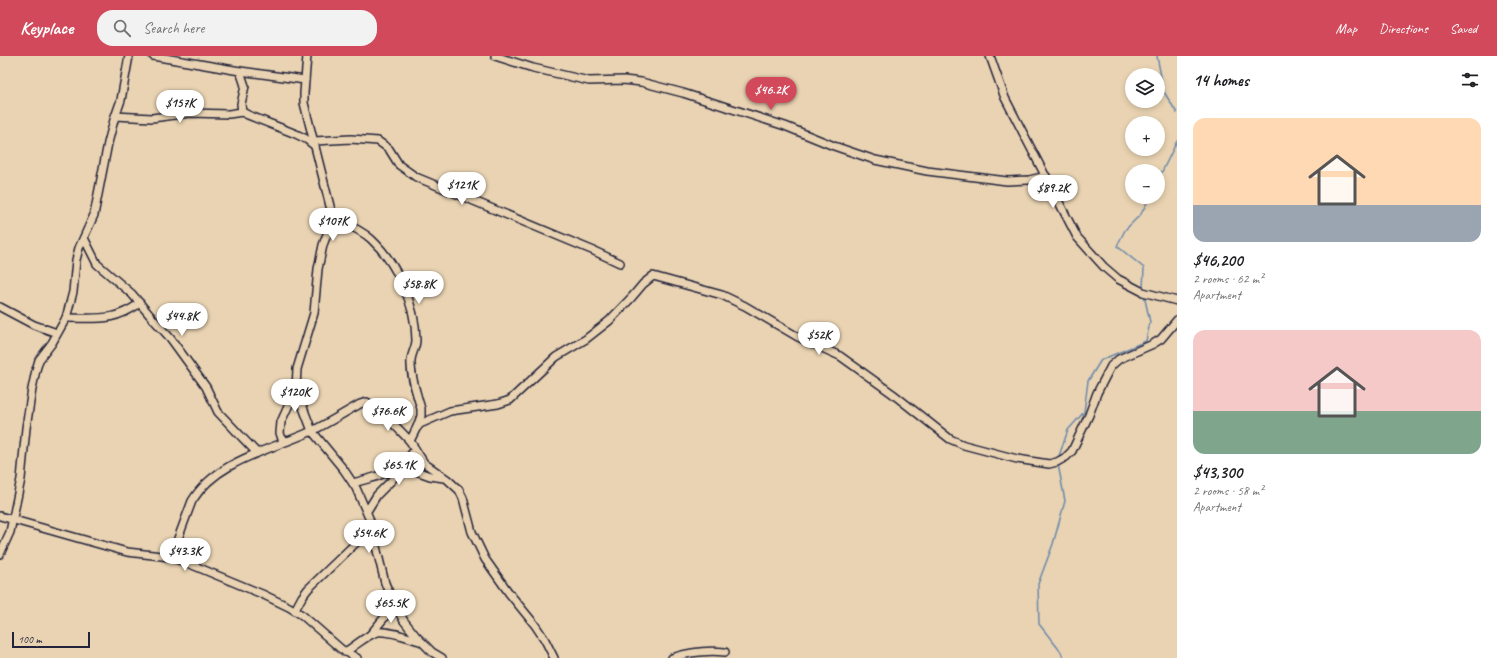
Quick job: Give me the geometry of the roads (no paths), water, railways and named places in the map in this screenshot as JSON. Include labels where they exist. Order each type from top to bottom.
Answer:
[{"type":"street","points":[[0,554],[10,532],[21,479],[26,428],[36,370],[39,360],[52,343],[66,318],[72,292],[76,260],[94,214],[105,157],[115,116],[121,100],[129,56]]},
{"type":"street","points":[[153,56],[240,72],[305,80]]},
{"type":"street","points":[[287,441],[282,439],[280,428],[281,422],[296,389],[297,369],[314,313],[317,276],[322,245],[333,218],[304,103],[307,56]]},
{"type":"street","points":[[494,56],[533,68],[589,81],[624,80],[641,82],[683,92],[778,124],[875,160],[927,171],[1007,181],[1030,180],[1046,176]]},
{"type":"street","points":[[990,56],[1005,98],[1077,237],[1104,267],[1118,279],[1143,292],[1177,302]]},
{"type":"street","points":[[240,72],[245,86],[241,104],[242,112]]},
{"type":"street","points":[[115,116],[152,118],[190,113],[229,114],[242,112],[315,144],[351,139],[381,142],[392,152],[399,165],[416,177],[594,250],[620,263]]},
{"type":"street","points":[[333,218],[370,238],[388,259],[401,282],[412,312],[416,339],[411,365],[421,409],[421,416],[410,440]]},
{"type":"street","points":[[84,238],[94,259],[101,268],[118,281],[140,303],[152,319],[171,339],[206,387],[218,412],[257,453]]},
{"type":"street","points":[[416,429],[428,420],[450,411],[498,404],[510,400],[556,357],[586,339],[609,321],[643,284],[653,276],[722,295],[745,306],[798,337],[840,356],[893,394],[950,439],[964,445],[1017,459],[1049,464],[1066,457],[1072,451],[1089,415],[1097,393],[1112,366],[1120,359],[1160,339],[1177,320]]},
{"type":"street","points":[[66,318],[104,319],[114,317],[126,313],[140,303]]},
{"type":"street","points":[[0,307],[34,325],[57,333]]},
{"type":"street","points":[[296,389],[312,430],[352,483],[366,511],[386,583],[393,602],[407,625],[421,642],[432,652],[442,658]]},
{"type":"street","points":[[170,557],[188,511],[197,494],[209,481],[232,465],[312,430],[360,404],[367,402],[385,415],[410,440],[424,462],[447,479],[462,494],[472,532],[485,559],[535,625],[554,658]]},
{"type":"street","points":[[366,511],[377,495],[392,480],[415,449]]},
{"type":"street","points":[[352,483],[375,477],[402,466],[430,476],[447,479]]},
{"type":"street","points":[[0,516],[139,555],[170,557],[185,562],[262,594],[295,610],[345,652],[357,658]]},
{"type":"street","points":[[295,610],[308,589],[361,538],[372,530]]},
{"type":"street","points":[[370,635],[384,618],[393,602]]},
{"type":"street","points":[[345,652],[370,635],[378,632],[393,634],[421,642]]},
{"type":"street","points":[[672,658],[686,653],[700,651],[725,652]]},
{"type":"waterway","points":[[1157,56],[1164,92],[1177,113]]},
{"type":"waterway","points":[[1165,166],[1177,141]]},
{"type":"waterway","points":[[1143,289],[1144,268],[1117,246],[1125,230],[1141,214],[1146,204]]},
{"type":"waterway","points":[[1058,459],[1068,430],[1084,412],[1088,381],[1101,360],[1146,341],[1150,322],[1144,295]]},
{"type":"waterway","points":[[1058,464],[1065,501],[1053,544],[1038,584],[1039,624],[1061,652],[1063,658]]}]
